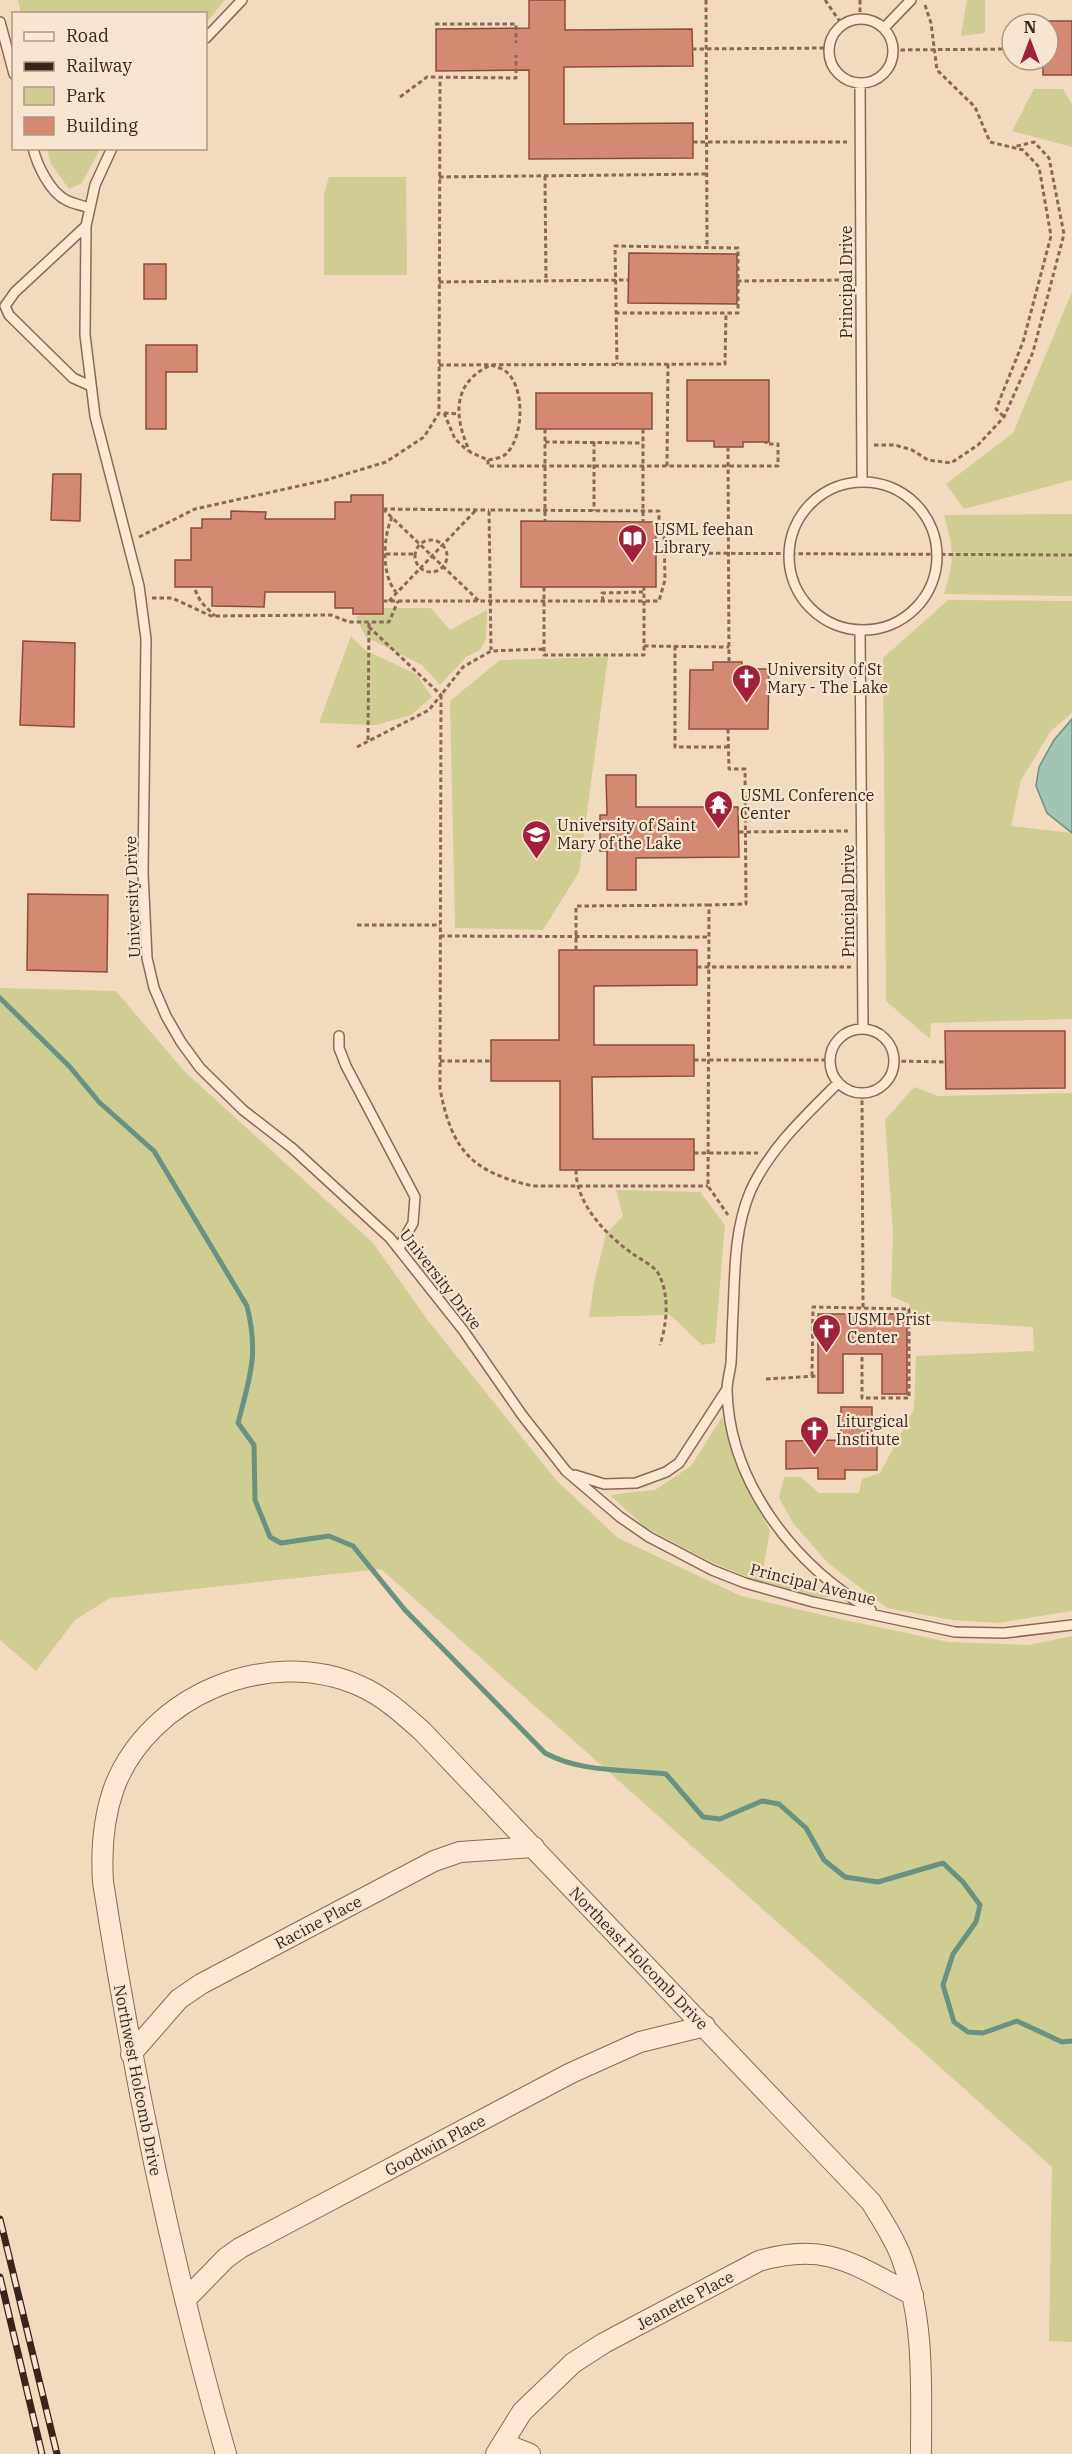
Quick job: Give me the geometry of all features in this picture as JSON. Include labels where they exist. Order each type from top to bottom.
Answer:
[{"type":"street","name":"Northeast Holcomb Drive","points":[[164,1716],[179,1705],[218,1686],[248,1676],[280,1671],[310,1672],[361,1686],[393,1705],[422,1731],[871,2202],[902,2257],[913,2295],[921,2345],[921,2454]]},
{"type":"street","name":"Northwest Holcomb Drive","points":[[164,1716],[136,1748],[115,1786],[105,1818],[101,1857],[103,1882],[131,2054],[185,2300],[226,2454]]},
{"type":"street","name":"Racine Place","points":[[131,2054],[179,1999],[201,1984],[434,1861],[460,1852],[534,1847]]},
{"type":"street","name":"Goodwin Place","points":[[185,2300],[226,2258],[240,2248],[529,2095],[640,2042],[705,2026]]},
{"type":"street","name":"Jeanette Place","points":[[499,2449],[522,2412],[573,2363],[604,2343],[759,2261],[781,2255],[820,2253],[840,2257],[913,2295]]},
{"type":"street","points":[[499,2449],[530,2454]]},
{"type":"lane","points":[[207,37],[242,0]]},
{"type":"lane","points":[[884,28],[911,0]]},
{"type":"lane","points":[[855,20],[861,20],[875,22],[884,28],[890,37],[893,50],[888,68],[880,76],[860,83],[841,76],[834,68],[829,48],[832,38],[843,26],[855,20]]},
{"type":"lane","points":[[0,22],[12,67]]},
{"type":"lane","name":"Principal Drive","points":[[860,83],[862,481]]},
{"type":"lane","points":[[33,150],[36,162],[56,192],[65,200],[89,208]]},
{"type":"lane","name":"University Drive","points":[[111,150],[95,185],[86,226],[85,335],[95,416],[141,599],[146,639],[144,939],[154,988],[166,1016],[200,1068],[243,1110],[292,1148],[399,1248],[463,1329],[522,1415],[566,1471]]},
{"type":"lane","points":[[86,226],[15,292],[5,306],[9,315],[73,378],[91,387]]},
{"type":"lane","points":[[862,481],[894,488],[909,497],[930,523],[936,539],[937,555],[935,575],[927,593],[915,609],[899,620],[880,628],[861,630],[842,627],[824,619],[809,607],[798,592],[791,574],[789,555],[795,527],[810,503],[843,484],[862,481]]},
{"type":"lane","name":"Principal Drive","points":[[861,630],[863,1029]]},
{"type":"lane","points":[[863,1029],[883,1036],[890,1044],[894,1061],[891,1075],[886,1083],[877,1090],[862,1093],[847,1089],[838,1083],[832,1074],[830,1060],[836,1043],[843,1035],[853,1030],[863,1029]]},
{"type":"lane","points":[[339,1036],[339,1048],[346,1065],[415,1197],[413,1223],[399,1248]]},
{"type":"lane","points":[[566,1471],[604,1484],[636,1483],[666,1472],[680,1463],[727,1389],[731,1363],[738,1229],[751,1192],[794,1127],[838,1083]]},
{"type":"lane","name":"Principal Avenue","points":[[727,1389],[733,1427],[742,1460],[767,1512],[792,1545],[816,1570],[856,1602],[880,1616]]},
{"type":"lane","name":"Principal Avenue","points":[[566,1471],[620,1517],[649,1537],[712,1570],[778,1594],[880,1616]]},
{"type":"lane","points":[[880,1616],[955,1632],[1004,1633],[1072,1625]]},
{"type":"path","points":[[706,0],[707,248]]},
{"type":"path","points":[[825,0],[843,26]]},
{"type":"path","points":[[861,0],[861,20]]},
{"type":"path","points":[[925,0],[931,23],[937,70],[975,107],[990,142],[1023,150],[1039,167],[1051,236],[1023,342],[996,409],[1004,417]]},
{"type":"path","points":[[435,24],[516,24],[516,43]]},
{"type":"path","points":[[693,49],[829,48]]},
{"type":"path","points":[[893,50],[1000,49]]},
{"type":"path","points":[[400,97],[427,77],[440,79],[516,78],[516,55]]},
{"type":"path","points":[[440,79],[439,365],[441,413],[455,439],[470,453],[488,460],[506,454],[517,437],[521,414],[517,393],[508,375],[503,370],[490,365]]},
{"type":"path","points":[[693,142],[860,142]]},
{"type":"path","points":[[862,444],[895,445],[912,450],[927,460],[951,463],[978,445],[1004,417],[1033,352],[1064,234],[1049,158],[1034,142],[1012,147]]},
{"type":"path","points":[[440,177],[707,174]]},
{"type":"path","points":[[544,176],[546,281]]},
{"type":"path","points":[[615,312],[738,313],[738,248],[615,246],[615,312],[616,364]]},
{"type":"path","points":[[439,282],[628,280]]},
{"type":"path","points":[[737,281],[861,280]]},
{"type":"path","points":[[439,365],[725,364],[726,313]]},
{"type":"path","points":[[667,466],[668,364]]},
{"type":"path","points":[[470,453],[462,435],[458,414],[462,390],[470,377],[490,365]]},
{"type":"path","points":[[441,413],[458,414]]},
{"type":"path","points":[[128,543],[195,509],[326,480],[386,462],[424,437],[441,413]]},
{"type":"path","points":[[545,429],[545,521]]},
{"type":"path","points":[[643,429],[643,522]]},
{"type":"path","points":[[545,442],[643,443]]},
{"type":"path","points":[[594,442],[594,510]]},
{"type":"path","points":[[488,460],[488,466],[778,466],[778,444],[766,444],[766,442]]},
{"type":"path","points":[[728,447],[729,662]]},
{"type":"path","points":[[383,601],[480,602],[544,602],[659,601],[665,580],[664,533],[659,527],[659,511],[383,509],[480,602]]},
{"type":"path","points":[[389,601],[476,510]]},
{"type":"path","points":[[489,510],[490,651]]},
{"type":"path","points":[[392,517],[387,533],[385,554],[388,582],[397,593]]},
{"type":"path","points":[[431,540],[442,544],[447,556],[443,566],[435,571],[421,568],[416,554],[420,544],[431,540]]},
{"type":"path","points":[[385,554],[416,554]]},
{"type":"path","points":[[656,554],[1072,555]]},
{"type":"path","points":[[544,587],[544,655],[644,655],[644,587]]},
{"type":"path","points":[[195,590],[201,602],[215,616]]},
{"type":"path","points":[[603,601],[602,593],[644,592]]},
{"type":"path","points":[[141,599],[172,598],[211,616],[331,615],[349,622],[389,622],[398,601]]},
{"type":"path","points":[[368,741],[369,622]]},
{"type":"path","points":[[369,627],[441,695],[440,1089],[445,1115],[454,1139],[470,1159],[487,1170],[509,1181],[533,1186],[708,1186]]},
{"type":"path","points":[[644,646],[729,647]]},
{"type":"path","points":[[675,646],[675,747],[728,747]]},
{"type":"path","points":[[357,747],[429,710],[463,667],[490,651],[543,649]]},
{"type":"path","points":[[576,950],[576,906],[746,904],[745,769],[729,769],[728,729]]},
{"type":"path","points":[[739,832],[862,831]]},
{"type":"path","points":[[709,905],[708,1186],[738,1229]]},
{"type":"path","points":[[357,925],[440,925]]},
{"type":"path","points":[[440,936],[708,937]]},
{"type":"path","points":[[697,967],[863,967]]},
{"type":"path","points":[[694,1060],[830,1060]]},
{"type":"path","points":[[440,1061],[491,1061]]},
{"type":"path","points":[[894,1061],[945,1062]]},
{"type":"path","points":[[862,1093],[863,1308]]},
{"type":"path","points":[[694,1153],[775,1153]]},
{"type":"path","points":[[576,1170],[576,1186],[596,1221],[616,1242],[658,1272],[665,1292],[666,1326],[660,1345]]},
{"type":"path","points":[[812,1376],[813,1307],[909,1309],[909,1398],[862,1398],[862,1354]]},
{"type":"path","points":[[851,1308],[851,1314]]},
{"type":"path","points":[[876,1308],[876,1314]]},
{"type":"path","points":[[766,1379],[818,1376]]},
{"type":"green space","points":[[18,0],[225,0],[207,22],[207,12],[21,12]]},
{"type":"green space","points":[[967,0],[985,0],[985,33],[961,36]]},
{"type":"green space","points":[[1034,89],[1063,89],[1072,104],[1072,147],[1012,131]]},
{"type":"green space","points":[[48,150],[99,150],[82,183],[69,189],[51,164]]},
{"type":"green space","points":[[329,177],[406,177],[407,275],[324,275],[324,194]]},
{"type":"green space","points":[[1072,292],[1072,480],[964,509],[946,484],[1013,433]]},
{"type":"green space","points":[[1072,514],[1072,596],[944,594],[952,554],[944,515]]},
{"type":"green space","points":[[948,600],[1072,601],[1072,713],[1051,731],[1021,780],[1011,826],[1072,833],[1072,1019],[931,1023],[930,1039],[886,1001],[883,658]]},
{"type":"green space","points":[[366,608],[431,608],[450,630],[487,610],[486,639],[480,650],[466,657],[440,685],[422,665],[366,637],[356,618]]},
{"type":"green space","points":[[351,636],[365,650],[416,674],[432,697],[411,715],[377,725],[319,723]]},
{"type":"green space","points":[[608,657],[579,872],[543,930],[455,928],[450,701],[500,660]]},
{"type":"green space","points":[[0,988],[116,991],[184,1071],[373,1243],[429,1322],[557,1481],[618,1538],[741,1596],[840,1619],[949,1642],[1029,1645],[1072,1636],[1072,2342],[1049,2341],[1052,2167],[381,1569],[110,1598],[75,1620],[36,1671],[0,1640]]},
{"type":"green space","points":[[914,1087],[938,1096],[1072,1093],[1072,1611],[998,1623],[952,1620],[887,1608],[828,1563],[793,1523],[779,1498],[784,1477],[801,1477],[819,1493],[859,1493],[862,1479],[880,1473],[914,1409],[916,1356],[1034,1351],[1033,1327],[917,1320],[909,1304],[891,1296],[893,1233],[885,1120]]},
{"type":"green space","points":[[616,1190],[700,1192],[725,1225],[715,1343],[702,1345],[670,1315],[589,1317],[594,1283],[606,1234],[623,1216]]},
{"type":"green space","points":[[722,1417],[737,1465],[770,1531],[763,1569],[835,1596],[819,1598],[753,1579],[711,1562],[645,1527],[610,1495],[655,1490],[691,1466]]},
{"type":"shaded area","points":[[1072,719],[1072,833],[1047,813],[1036,786],[1039,767],[1054,740]]},
{"type":"building","points":[[529,0],[565,0],[565,30],[692,29],[693,66],[564,67],[564,124],[693,123],[693,158],[529,159],[529,70],[436,71],[436,29],[529,28]]},
{"type":"building","points":[[1060,21],[1072,21],[1072,75],[1043,75],[1043,72],[1060,72]]},
{"type":"building","points":[[629,253],[737,254],[737,304],[628,303]]},
{"type":"building","points":[[144,264],[166,264],[166,299],[144,299]]},
{"type":"building","points":[[146,345],[197,345],[197,372],[166,372],[166,429],[146,429]]},
{"type":"building","points":[[687,380],[769,380],[769,442],[743,442],[743,447],[714,447],[714,441],[687,441]]},
{"type":"building","points":[[536,393],[652,393],[652,429],[536,429]]},
{"type":"building","points":[[53,474],[81,474],[80,521],[51,520]]},
{"type":"building","points":[[351,495],[383,495],[383,614],[353,614],[353,608],[335,608],[335,592],[265,592],[264,607],[212,606],[212,587],[175,587],[175,560],[191,560],[191,528],[202,528],[202,519],[231,519],[231,511],[266,512],[265,519],[335,519],[335,502],[351,502]]},
{"type":"building","points":[[521,521],[656,522],[656,587],[521,587]]},
{"type":"building","points":[[23,641],[75,643],[74,727],[20,725]]},
{"type":"building","points":[[713,662],[742,662],[742,669],[769,669],[768,729],[689,729],[690,670],[713,670]]},
{"type":"building","points":[[606,775],[636,775],[636,807],[738,807],[739,857],[636,858],[636,890],[607,890],[607,851],[600,851],[600,815],[607,815]]},
{"type":"building","points":[[28,894],[108,895],[107,972],[27,970]]},
{"type":"building","points":[[559,950],[697,950],[697,985],[594,986],[594,1045],[694,1045],[694,1076],[592,1077],[593,1139],[694,1139],[694,1170],[560,1170],[560,1081],[491,1081],[491,1040],[559,1040]]},
{"type":"building","points":[[945,1031],[1065,1031],[1065,1088],[946,1089]]},
{"type":"building","points":[[818,1314],[907,1314],[907,1394],[882,1394],[882,1354],[843,1354],[843,1393],[818,1393]]},
{"type":"building","points":[[841,1407],[872,1407],[872,1440],[877,1440],[877,1470],[845,1470],[845,1479],[818,1479],[818,1468],[786,1469],[786,1441],[841,1440]]},
{"type":"waterway","points":[[0,998],[70,1067],[99,1102],[154,1151],[247,1306],[253,1352],[238,1423],[254,1445],[255,1500],[270,1537],[281,1543],[329,1536],[353,1546],[405,1610],[545,1753],[589,1767],[666,1774],[703,1817],[720,1819],[762,1801],[779,1804],[806,1828],[824,1860],[845,1877],[878,1882],[943,1863],[963,1882],[980,1905],[976,1922],[953,1954],[943,1985],[954,2022],[968,2032],[983,2033],[1017,2021],[1062,2042],[1072,2041]]},
{"type":"railway","points":[[0,2219],[57,2454]]},
{"type":"railway","points":[[0,2277],[42,2454]]},
{"type":"place","name":"USML feehan Library","points":[[633,564]]},
{"type":"place","name":"University of St Mary - The Lake","points":[[746,704]]},
{"type":"place","name":"USML Conference Center","points":[[719,830]]},
{"type":"place","name":"University of Saint Mary of the Lake","points":[[536,860]]},
{"type":"place","name":"USML Prist Center","points":[[826,1354]]},
{"type":"place","name":"Liturgical Institute","points":[[815,1456]]}]
